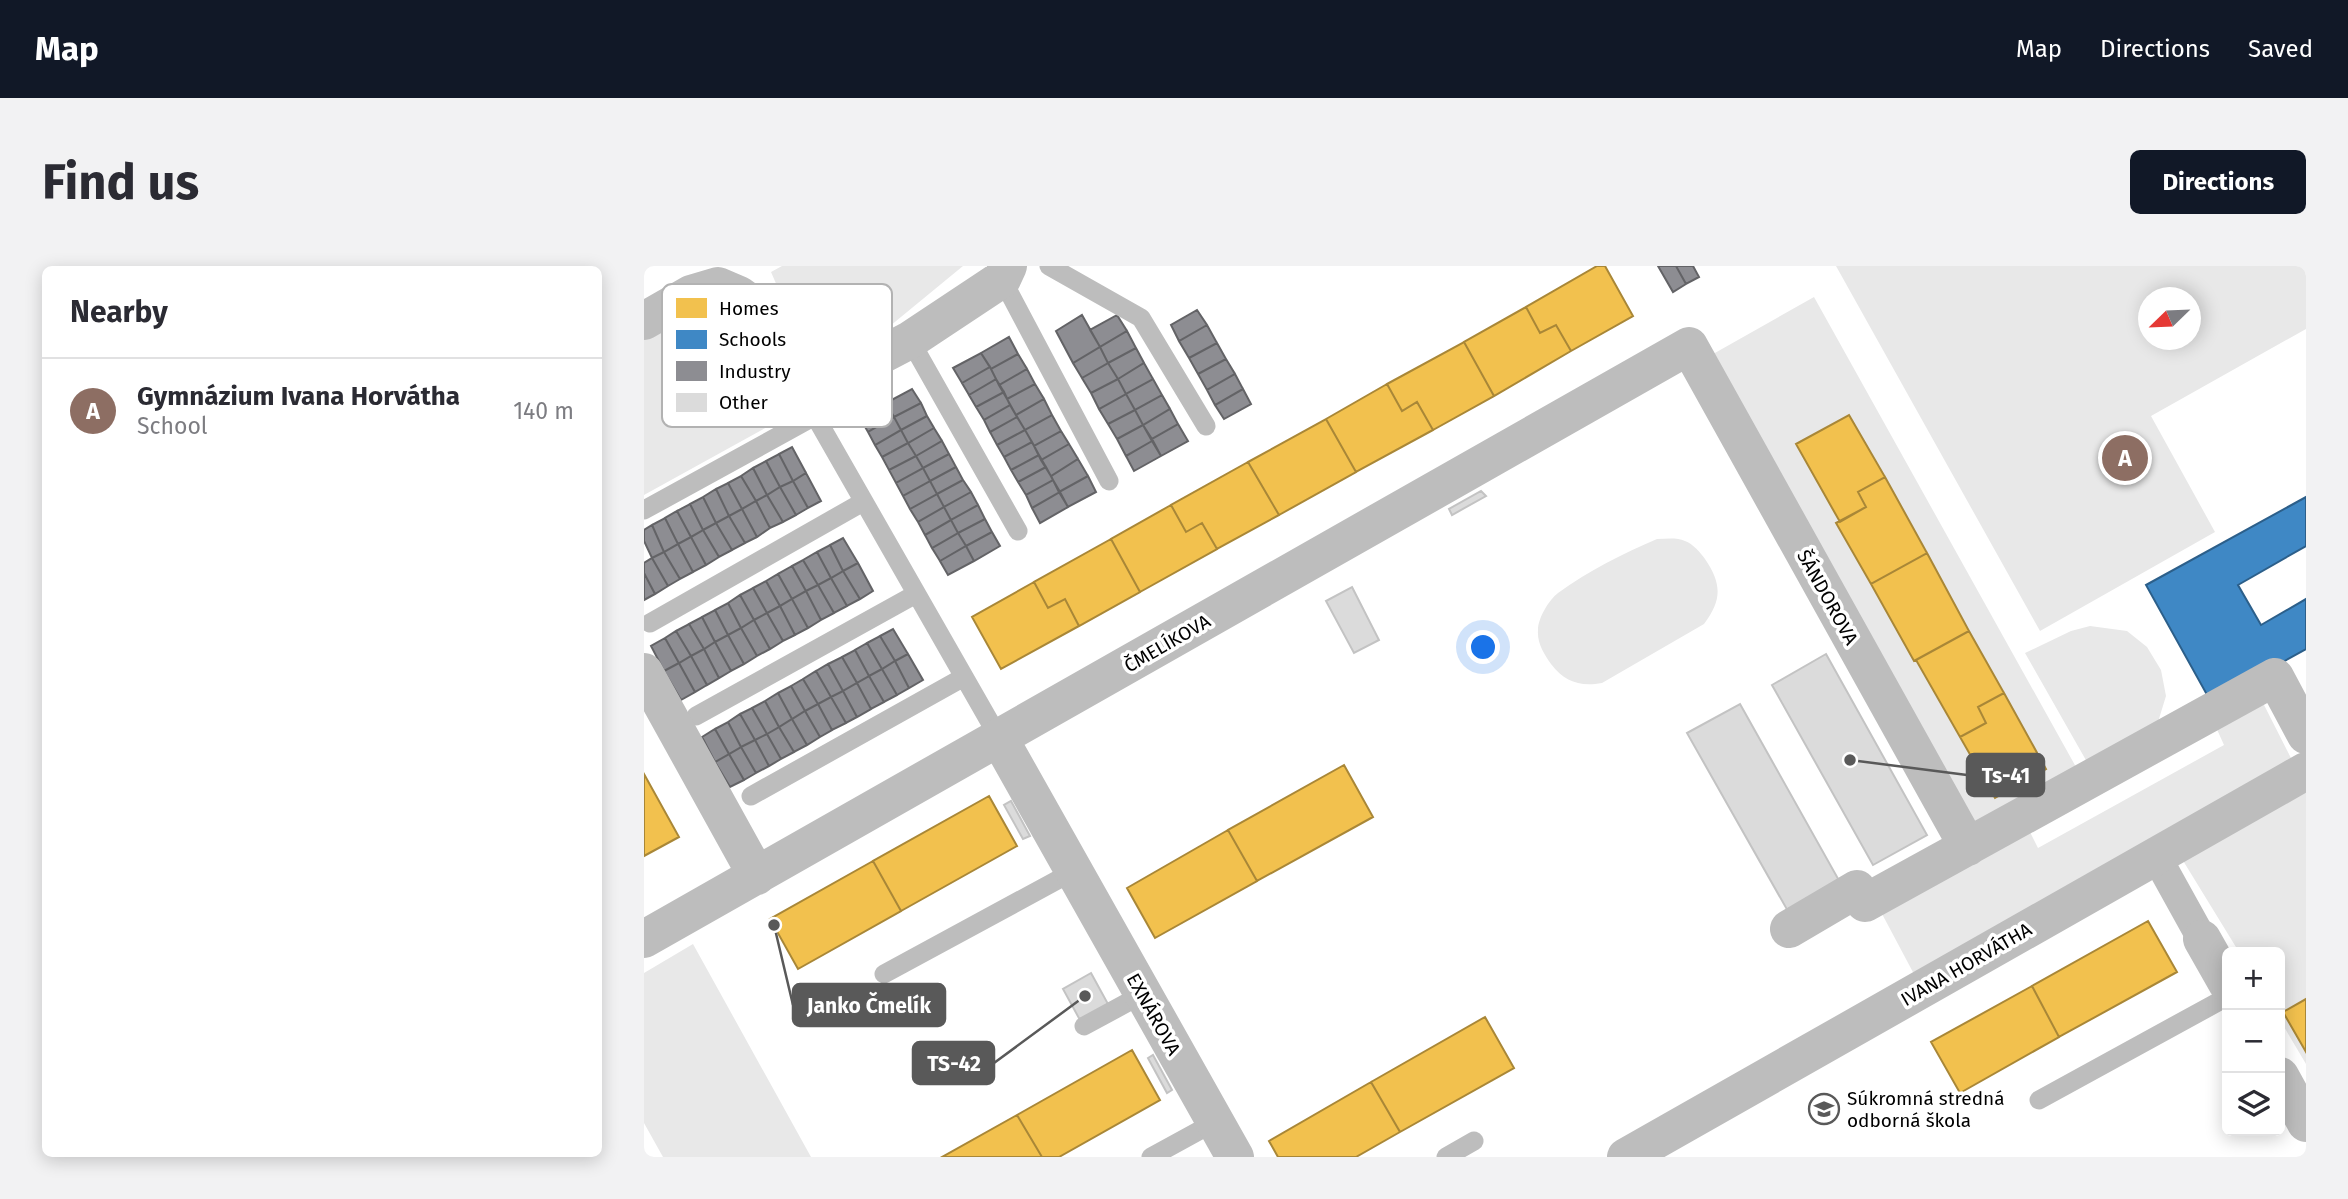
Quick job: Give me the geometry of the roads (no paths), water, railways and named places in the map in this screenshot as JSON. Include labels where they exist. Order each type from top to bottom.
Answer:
[{"type":"street","points":[[892,349],[910,340],[1005,273]]},
{"type":"street","points":[[644,321],[662,311]]},
{"type":"street","name":"ČMELÍKOVA","points":[[644,940],[1689,346]]},
{"type":"street","name":"ŠÁNDOROVA","points":[[1689,346],[1968,847]]},
{"type":"street","points":[[644,672],[757,876]]},
{"type":"street","points":[[1789,929],[1857,889],[1865,904],[2274,677],[2306,735]]},
{"type":"street","name":"EXNÁROVA","points":[[999,738],[1235,1157]]},
{"type":"street","name":"IVANA HORVÁTHA","points":[[1626,1157],[2306,771]]},
{"type":"street","points":[[2157,856],[2222,974]]},
{"type":"street","points":[[2285,1084],[2305,1117]]},
{"type":"lane","points":[[1049,266],[1141,318],[1206,426]]},
{"type":"lane","points":[[1005,273],[1110,481]]},
{"type":"lane","points":[[910,340],[1018,531]]},
{"type":"lane","points":[[644,510],[795,427]]},
{"type":"lane","points":[[821,427],[999,738]]},
{"type":"lane","points":[[650,623],[863,502]]},
{"type":"lane","points":[[696,716],[916,594]]},
{"type":"lane","points":[[751,796],[964,677]]},
{"type":"lane","points":[[884,974],[1074,871]]},
{"type":"lane","points":[[1084,1026],[1143,994]]},
{"type":"lane","points":[[2039,1100],[2222,1000]]},
{"type":"lane","points":[[1151,1157],[1215,1122]]},
{"type":"lane","points":[[1446,1157],[1474,1141]]},
{"type":"place","name":"Gymnázium Ivana Horvátha","points":[[2125,458]]},
{"type":"place","name":"Ts-41","points":[[1850,760]]},
{"type":"place","name":"Janko Čmelík","points":[[774,925]]},
{"type":"place","name":"TS-42","points":[[1085,996]]},
{"type":"place","name":"Súkromná stredná odborná škola","points":[[1824,1109]]}]
